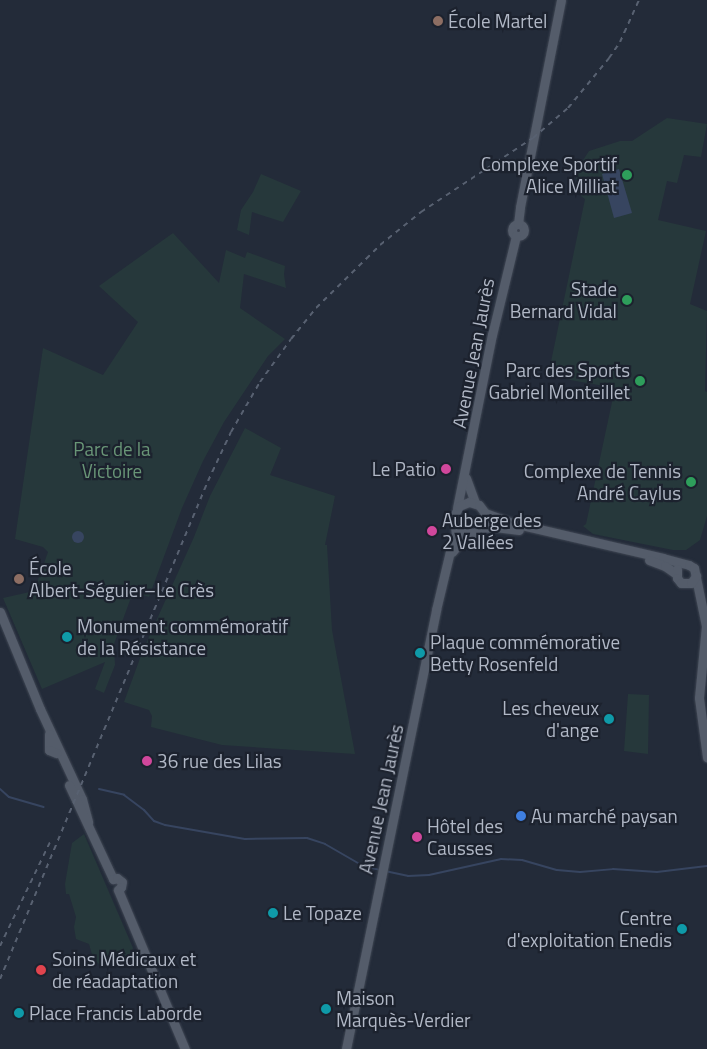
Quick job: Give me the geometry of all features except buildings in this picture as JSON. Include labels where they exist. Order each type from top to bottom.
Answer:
[{"type":"main road","name":"Avenue Jean Jaurès","points":[[457,509],[465,477],[492,335],[516,236],[524,232],[524,228],[518,224],[562,0]]},
{"type":"main road","points":[[465,477],[476,503],[485,513],[513,523],[692,566],[702,601],[706,626],[699,698],[707,757]]},
{"type":"main road","points":[[476,503],[465,503],[457,509],[455,522],[460,530],[468,533],[478,532],[486,519],[485,513]]},
{"type":"main road","name":"Avenue Jean Jaurès","points":[[346,1049],[436,610],[456,534],[455,522]]},
{"type":"main road","points":[[482,528],[496,526],[574,540],[657,562],[676,574]]},
{"type":"main road","name":"Avenue Jean Jaurès","points":[[449,557],[468,533]]},
{"type":"main road","points":[[683,564],[678,568],[676,574],[678,581],[688,584],[702,601]]},
{"type":"main road","points":[[688,584],[696,576]]},
{"type":"main road","points":[[0,612],[48,726],[75,799],[88,822],[113,879],[110,886],[118,890],[185,1049]]},
{"type":"main road","points":[[55,747],[82,799],[88,822]]},
{"type":"green space","name":"Parc des Sports Gabriel Monteillet","points":[[667,118],[707,124],[701,157],[684,155],[677,183],[667,181],[658,220],[706,231],[690,304],[707,311],[705,391],[707,392],[707,516],[700,540],[686,550],[673,550],[593,534],[583,526],[586,524],[615,388],[548,376],[585,199],[581,196],[575,174],[578,173],[578,168],[589,151],[620,141],[632,141]]},
{"type":"green space","points":[[261,174],[301,191],[283,222],[252,212],[249,235],[237,230],[241,210],[253,192]]},
{"type":"green space","name":"Parc de la Victoire","points":[[173,233],[219,283],[226,250],[245,258],[247,252],[285,266],[286,288],[244,274],[240,308],[285,339],[268,356],[224,422],[203,461],[182,508],[149,597],[133,592],[114,644],[115,665],[104,693],[95,689],[105,662],[42,689],[3,598],[34,591],[48,552],[43,547],[15,539],[43,348],[103,375],[138,322],[99,286]]},
{"type":"green space","points":[[245,428],[281,448],[270,475],[335,496],[325,545],[327,545],[332,630],[355,754],[222,745],[151,727],[152,716],[149,710],[124,702],[143,650],[194,537],[210,496]]},
{"type":"green space","points":[[628,694],[649,695],[648,754],[624,751]]},
{"type":"green space","points":[[84,834],[133,948],[131,954],[102,967],[93,958],[89,944],[76,939],[74,927],[76,917],[69,894],[66,894],[65,884],[72,843]]},
{"type":"water","points":[[619,169],[632,213],[614,218],[602,174]]},
{"type":"water","points":[[78,531],[84,537],[78,543],[72,537]]},
{"type":"waterway","points":[[0,789],[9,797],[44,807]]},
{"type":"waterway","points":[[99,789],[124,795],[144,810],[154,821],[165,825],[245,839],[307,838],[325,844],[358,863]]},
{"type":"waterway","points":[[385,871],[408,876],[429,875],[501,859],[522,860],[557,870],[580,872],[613,869],[657,872],[707,866]]},
{"type":"waterway","points":[[364,866],[380,870]]},
{"type":"railway","points":[[0,979],[208,481],[231,432],[260,382],[316,308],[380,245],[421,212],[533,138],[568,108],[620,42],[639,0]]},
{"type":"railway","points":[[0,946],[50,842]]},
{"type":"place","name":"École Martel","points":[[438,21]]},
{"type":"place","name":"Complexe Sportif Alice Milliat","points":[[627,175]]},
{"type":"place","name":"Stade Bernard Vidal","points":[[627,300]]},
{"type":"place","name":"Parc des Sports Gabriel Monteillet","points":[[640,381]]},
{"type":"place","name":"Le Patio","points":[[446,469]]},
{"type":"place","name":"Complexe de Tennis André Caylus","points":[[691,482]]},
{"type":"place","name":"Auberge des 2 Vallées","points":[[432,531]]},
{"type":"place","name":"École Albert-Séguier–Le Crès","points":[[19,579]]},
{"type":"place","name":"Monument commémoratif de la Résistance","points":[[67,637]]},
{"type":"place","name":"Plaque commémorative Betty Rosenfeld","points":[[420,653]]},
{"type":"place","name":"Les cheveux d'ange","points":[[609,719]]},
{"type":"place","name":"36 rue des Lilas","points":[[147,761]]},
{"type":"place","name":"Au marché paysan","points":[[521,816]]},
{"type":"place","name":"Hôtel des Causses","points":[[417,837]]},
{"type":"place","name":"Le Topaze","points":[[273,913]]},
{"type":"place","name":"Centre d'exploitation Enedis","points":[[682,929]]},
{"type":"place","name":"Soins Médicaux et de réadaptation","points":[[41,970]]},
{"type":"place","name":"Maison Marquès-Verdier","points":[[326,1009]]},
{"type":"place","name":"Place Francis Laborde","points":[[19,1013]]}]
